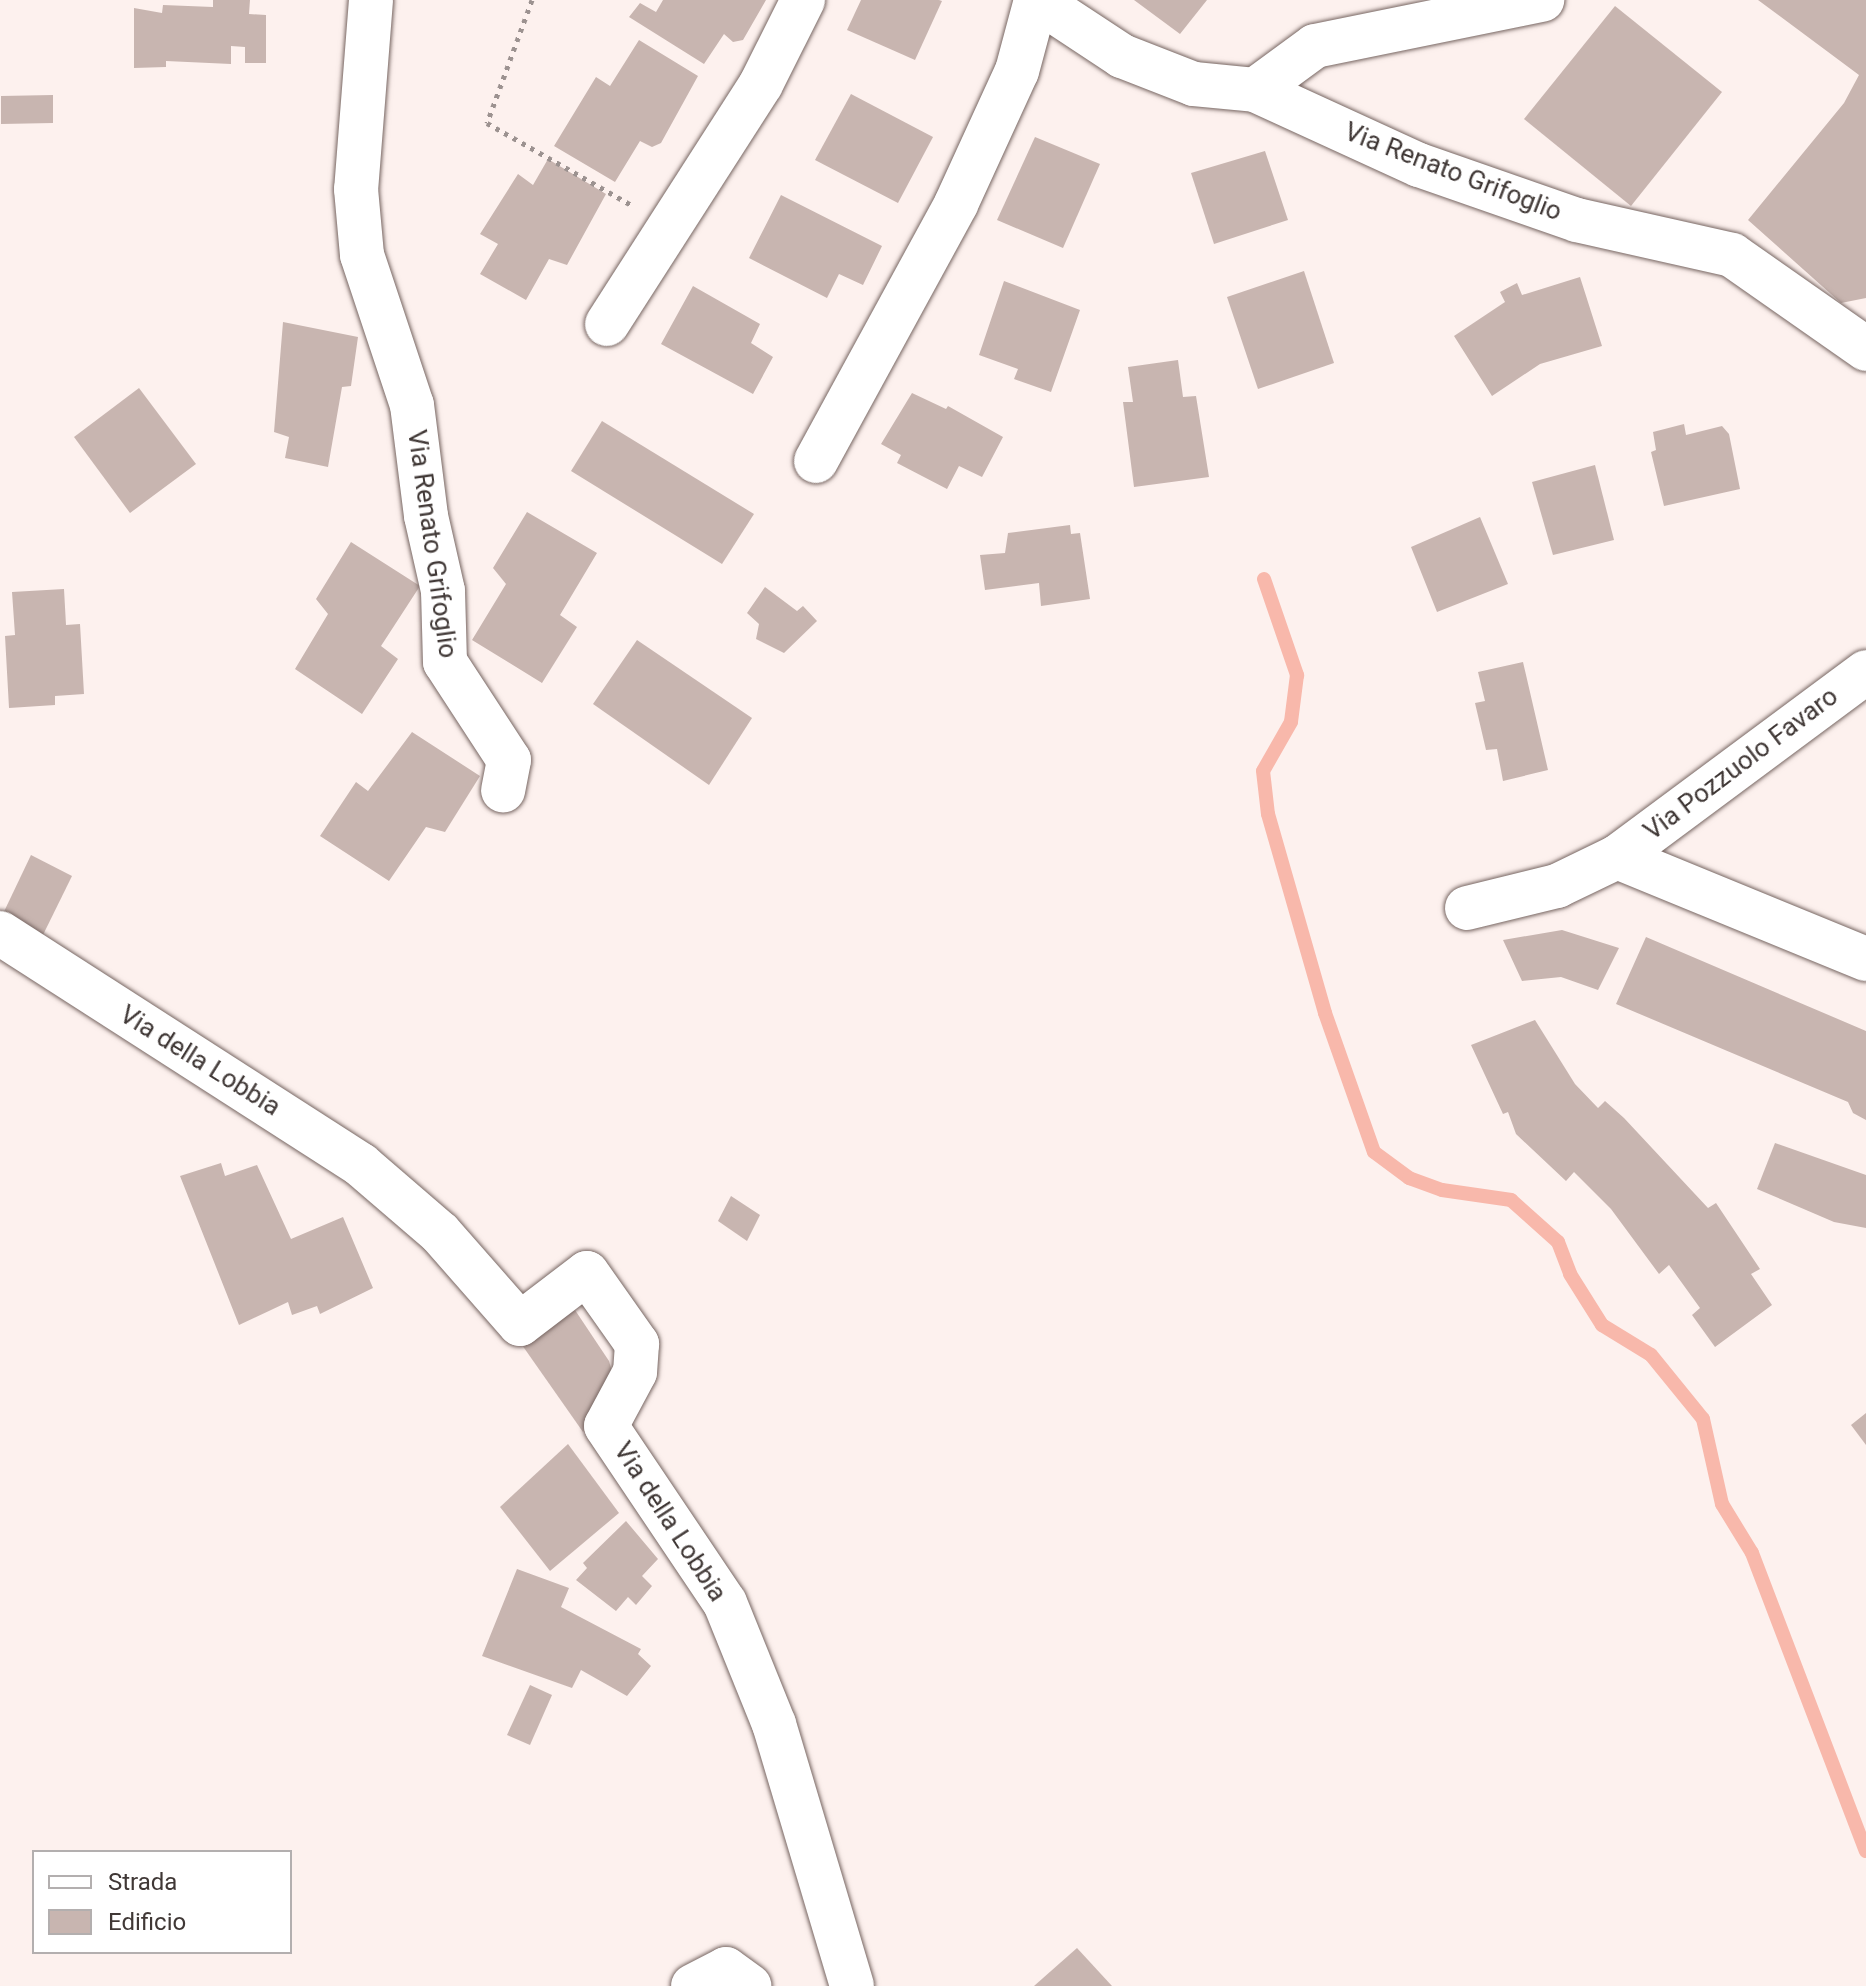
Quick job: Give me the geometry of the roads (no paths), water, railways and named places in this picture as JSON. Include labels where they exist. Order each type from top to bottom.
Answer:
[{"type":"street","name":"Via Renato Grifoglio","points":[[371,0],[356,189],[362,255],[412,405],[426,516],[443,591],[445,662],[509,760],[503,790]]},
{"type":"street","points":[[607,324],[761,84],[803,0]]},
{"type":"street","name":"Via Renato Grifoglio","points":[[816,461],[956,204],[1017,71],[1036,0],[1122,56],[1194,84],[1255,90],[1419,165],[1577,220],[1732,255],[1866,349]]},
{"type":"street","points":[[1255,90],[1315,46],[1542,0]]},
{"type":"street","name":"Via Pozzuolo Favaro","points":[[1467,908],[1557,886],[1617,857],[1866,672]]},
{"type":"street","points":[[1617,857],[1866,959]]},
{"type":"street","name":"Via della Lobbia","points":[[0,933],[361,1165],[440,1233],[520,1324],[587,1273],[637,1344],[635,1372],[606,1426],[725,1603],[774,1724],[852,1986]]},
{"type":"street","points":[[693,1986],[726,1969],[749,1986]]},
{"type":"waterway","points":[[1264,579],[1297,675],[1291,722],[1263,771],[1268,814],[1325,1013],[1374,1152],[1409,1178],[1442,1190],[1511,1200],[1558,1242],[1570,1274],[1602,1325],[1651,1355],[1703,1419],[1722,1504],[1752,1553],[1866,1851]]}]
